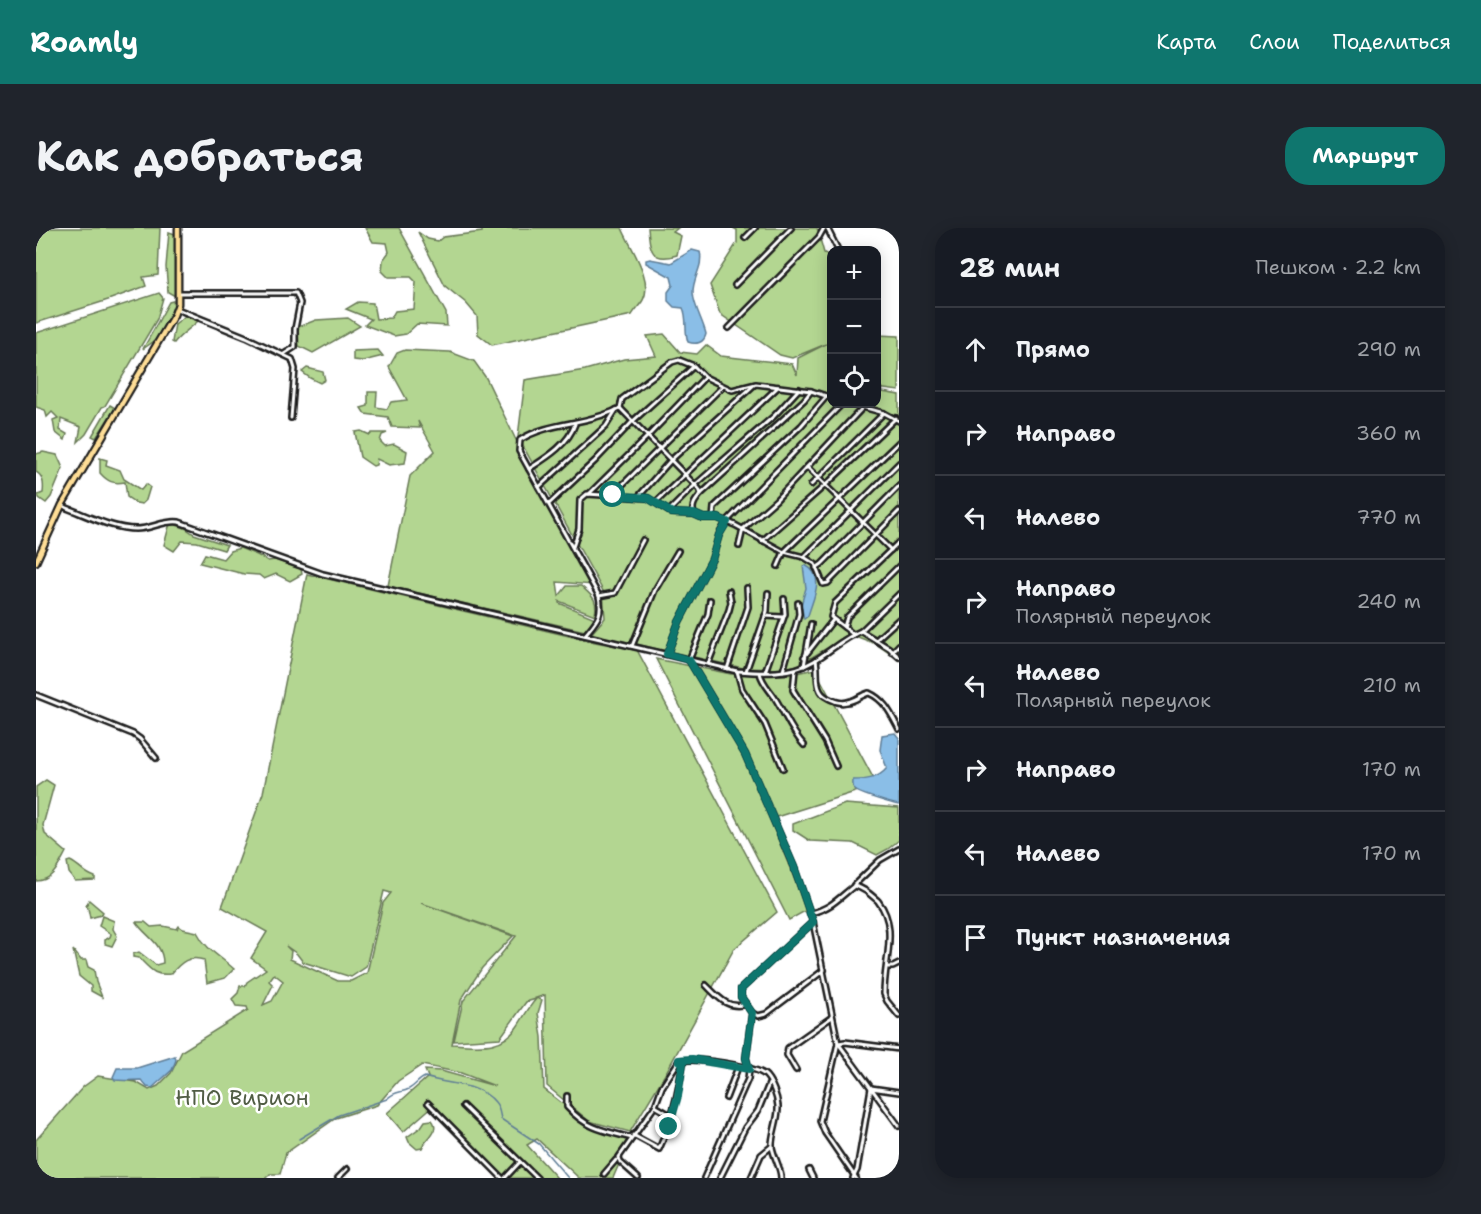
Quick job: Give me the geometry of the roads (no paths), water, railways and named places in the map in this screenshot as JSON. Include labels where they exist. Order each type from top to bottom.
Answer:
[{"type":"main road","points":[[36,562],[62,505],[177,309],[178,228]]},
{"type":"street","points":[[745,238],[755,228]]},
{"type":"street","points":[[735,285],[791,228]]},
{"type":"street","points":[[729,328],[826,228],[836,246]]},
{"type":"street","points":[[178,293],[296,293],[300,303],[295,329],[295,347],[284,354]]},
{"type":"street","points":[[177,309],[292,359],[295,369],[291,418]]},
{"type":"street","points":[[539,487],[606,426],[622,399],[672,362],[679,360],[694,366],[705,377],[732,390],[756,384],[810,391],[826,397],[801,426],[714,507],[713,518]]},
{"type":"street","points":[[549,504],[633,421],[694,366]]},
{"type":"street","points":[[589,494],[705,377]]},
{"type":"street","points":[[639,496],[670,461],[756,384]]},
{"type":"street","points":[[612,495],[722,387]]},
{"type":"street","points":[[656,502],[778,387]]},
{"type":"street","points":[[672,513],[670,510],[672,507],[774,416],[799,389]]},
{"type":"street","points":[[694,514],[692,509],[701,494],[804,400],[810,391]]},
{"type":"street","points":[[667,654],[679,622],[712,559],[719,535],[727,522],[838,408]]},
{"type":"street","points":[[740,546],[743,529],[807,467],[862,408]]},
{"type":"street","points":[[762,541],[897,420],[866,408]]},
{"type":"street","points":[[585,635],[600,616],[602,607],[599,596],[519,451],[520,440],[529,434],[560,424],[575,424],[618,409]]},
{"type":"street","points":[[618,409],[633,421],[701,494]]},
{"type":"street","points":[[811,485],[884,413]]},
{"type":"street","points":[[529,469],[548,457],[564,442],[572,433],[575,424]]},
{"type":"street","points":[[778,566],[784,552],[899,442]]},
{"type":"street","points":[[804,557],[899,463]]},
{"type":"street","points":[[807,467],[891,550]]},
{"type":"street","points":[[816,568],[899,486]]},
{"type":"street","points":[[573,547],[579,528],[580,500],[584,495],[639,496],[656,502],[672,513],[694,514],[727,522],[784,552],[804,557],[814,564],[823,584],[828,583],[899,511]]},
{"type":"street","points":[[62,505],[134,529],[168,521],[179,522],[323,574],[746,672],[795,670],[816,660],[861,631],[899,594]]},
{"type":"street","points":[[599,596],[615,593],[643,540]]},
{"type":"street","points":[[854,635],[831,617],[835,603],[899,542]]},
{"type":"street","points":[[632,646],[655,590],[678,551]]},
{"type":"street","points":[[844,627],[847,617],[899,566]]},
{"type":"street","points":[[727,669],[748,607],[747,588]]},
{"type":"street","points":[[708,664],[729,610],[731,602],[729,591]]},
{"type":"street","points":[[746,672],[765,616],[768,593]]},
{"type":"street","points":[[765,673],[783,617],[784,599]]},
{"type":"street","points":[[689,660],[708,614],[710,600]]},
{"type":"street","points":[[783,671],[799,614],[798,603]]},
{"type":"street","points":[[765,616],[783,617]]},
{"type":"street","points":[[876,640],[899,619]]},
{"type":"street","points":[[804,657],[833,620]]},
{"type":"street","points":[[804,666],[811,624]]},
{"type":"street","points":[[861,631],[899,657]]},
{"type":"street","points":[[892,652],[899,645]]},
{"type":"street","points":[[689,660],[745,754],[794,867],[813,922],[838,1043],[899,1126]]},
{"type":"street","points":[[816,660],[818,688],[823,696],[836,702],[846,702],[869,693],[877,697],[892,714],[899,729]]},
{"type":"street","points":[[795,670],[794,690],[825,741],[836,766]]},
{"type":"street","points":[[737,671],[742,689],[765,724],[783,768]]},
{"type":"street","points":[[759,673],[794,734],[804,745]]},
{"type":"street","points":[[36,695],[133,734],[156,758]]},
{"type":"street","points":[[810,913],[832,906],[879,860],[899,849]]},
{"type":"street","points":[[854,886],[867,892],[891,914]]},
{"type":"street","points":[[813,922],[741,989],[741,997],[752,1013],[758,1016],[766,1014],[824,970]]},
{"type":"street","points":[[895,930],[884,994],[898,1015]]},
{"type":"street","points":[[888,967],[899,964]]},
{"type":"street","points":[[706,985],[722,1002],[742,1006],[746,1004]]},
{"type":"street","points":[[704,1178],[748,1079],[749,1069],[746,1058],[752,1013]]},
{"type":"street","points":[[796,1070],[788,1054],[789,1048],[832,1017]]},
{"type":"street","points":[[838,1043],[899,1049]]},
{"type":"street","points":[[838,1043],[820,1121],[825,1133],[855,1177]]},
{"type":"street","points":[[679,1060],[692,1059],[749,1069],[766,1076],[776,1096],[778,1108],[778,1120],[772,1146],[781,1178]]},
{"type":"street","points":[[636,1177],[618,1160],[655,1106],[662,1087],[679,1060]]},
{"type":"street","points":[[567,1096],[567,1107],[587,1125],[633,1136],[659,1149],[672,1116],[683,1063],[679,1060]]},
{"type":"street","points":[[726,1098],[738,1067]]},
{"type":"street","points":[[720,1178],[745,1128],[758,1111],[770,1083]]},
{"type":"street","points":[[870,1088],[899,1092]]},
{"type":"street","points":[[855,1177],[870,1088]]},
{"type":"street","points":[[428,1103],[503,1178],[520,1162]]},
{"type":"street","points":[[464,1106],[537,1178]]},
{"type":"street","points":[[655,1106],[672,1116]]},
{"type":"street","points":[[751,1178],[761,1155],[772,1146]]},
{"type":"street","points":[[604,1174],[616,1160]]},
{"type":"street","points":[[338,1178],[347,1169]]},
{"type":"street","points":[[809,1170],[813,1178]]},
{"type":"water","points":[[692,250],[700,252],[701,257],[693,293],[706,334],[699,343],[688,342],[683,308],[674,307],[668,301],[668,292],[673,285],[671,277],[646,263],[646,260],[650,259],[671,263]]},
{"type":"water","points":[[803,566],[812,570],[817,582],[808,616],[804,619],[801,605],[806,588]]},
{"type":"water","points":[[895,733],[899,738],[899,805],[863,794],[853,788],[853,780],[872,778],[880,775],[887,768],[880,750],[882,735]]},
{"type":"water","points":[[175,1056],[176,1060],[172,1070],[152,1088],[147,1087],[141,1080],[115,1080],[113,1077],[117,1068],[137,1068]]},
{"type":"waterway","points":[[299,1139],[339,1115],[387,1099],[395,1093],[409,1089],[425,1077],[472,1088],[489,1096],[495,1102],[501,1119],[539,1144],[568,1178]]},
{"type":"park label","name":"НПО Вирион","points":[[242,1097]]}]
